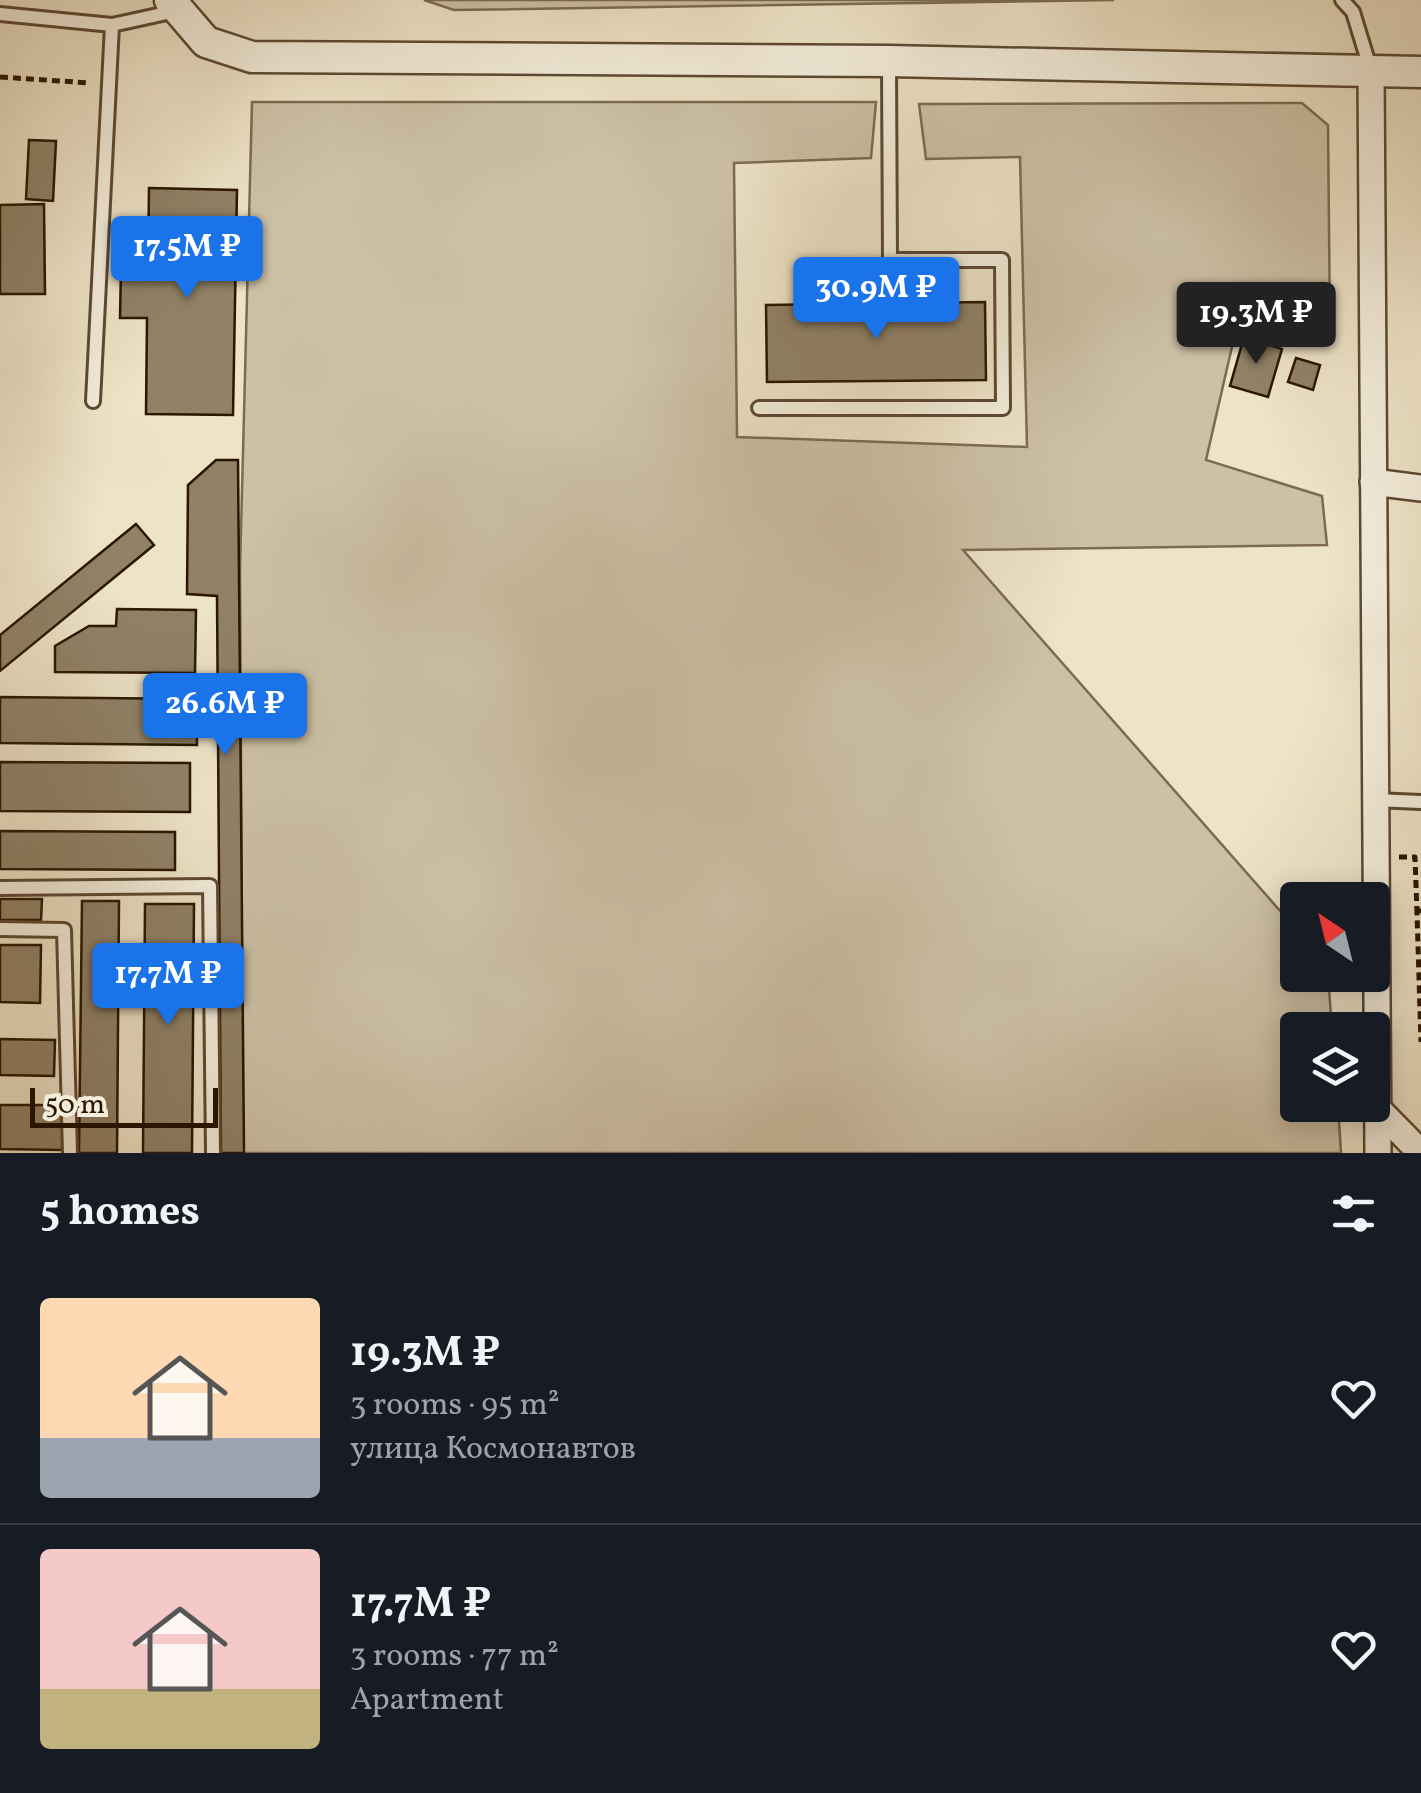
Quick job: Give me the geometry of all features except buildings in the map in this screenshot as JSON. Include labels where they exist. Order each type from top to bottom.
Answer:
[{"type":"street","points":[[174,5],[206,42],[252,57],[889,61],[1421,72]]},
{"type":"street","points":[[1371,71],[1377,1012]]},
{"type":"street","points":[[1373,482],[1421,488]]},
{"type":"street","points":[[1390,1121],[1421,1153]]},
{"type":"street","points":[[1378,1122],[1378,1153]]},
{"type":"lane","points":[[1342,0],[1354,12],[1371,71]]},
{"type":"lane","points":[[0,14],[112,25],[174,5]]},
{"type":"lane","points":[[93,401],[112,25]]},
{"type":"lane","points":[[759,408],[1002,408],[1002,260],[890,260],[889,61]]},
{"type":"lane","points":[[1375,800],[1421,802]]},
{"type":"lane","points":[[0,888],[210,886],[213,1153]]},
{"type":"lane","points":[[0,929],[64,930],[70,1153]]},
{"type":"path","points":[[0,77],[108,84]]},
{"type":"path","points":[[1421,910],[1421,1042]]},
{"type":"shaded area","points":[[424,0],[1114,0],[454,10]]},
{"type":"shaded area","points":[[252,102],[876,102],[871,158],[734,163],[737,437],[1027,447],[1020,157],[926,159],[919,104],[1302,103],[1328,125],[1330,329],[1243,299],[1206,460],[1322,496],[1327,545],[963,550],[1280,911],[1280,992],[1329,992],[1331,1012],[1280,1012],[1280,1122],[1339,1122],[1341,1153],[243,1153],[240,570]]}]
